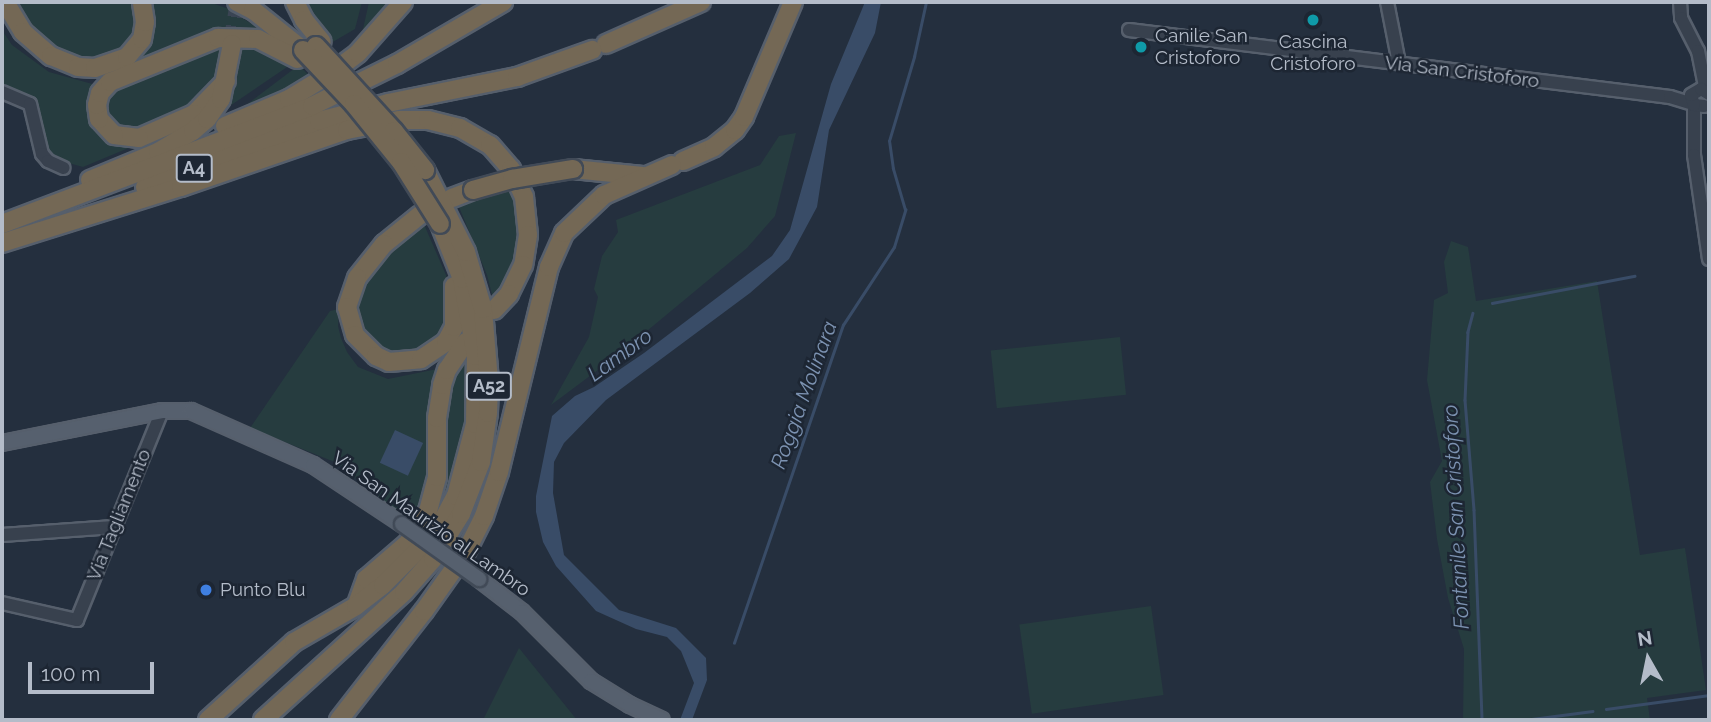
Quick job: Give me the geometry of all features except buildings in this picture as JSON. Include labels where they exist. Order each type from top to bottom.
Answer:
[{"type":"highway","points":[[5,2],[23,32],[51,56],[78,66],[94,68],[127,57],[142,39],[145,22],[142,2]]},
{"type":"highway","name":"A52","points":[[208,720],[294,642],[356,606],[383,585],[437,531],[463,479],[472,442],[477,380],[473,329],[462,279],[401,162],[355,104],[336,97],[309,49],[237,2]]},
{"type":"highway","name":"A52","points":[[258,2],[275,11],[309,49],[394,131],[425,170],[466,252],[483,309],[489,381],[488,413],[481,462],[461,514],[426,568],[365,628],[263,720]]},
{"type":"highway","points":[[2,21],[18,42],[38,59],[63,72],[84,77],[115,74],[218,38],[240,36],[276,46],[309,49],[304,20],[295,2]]},
{"type":"highway","points":[[2,224],[116,167],[257,114],[309,88],[358,53],[403,2]]},
{"type":"highway","name":"A4","points":[[2,224],[312,106],[397,64],[503,2]]},
{"type":"highway","name":"A4","points":[[2,242],[319,121],[388,103],[517,76],[599,47],[701,2]]},
{"type":"highway","points":[[339,720],[466,552],[484,516],[499,472],[556,246],[571,224],[590,206],[616,188],[714,148],[740,123],[792,3]]},
{"type":"highway","points":[[158,152],[193,131],[207,119],[221,99],[232,44]]},
{"type":"highway","points":[[179,53],[157,65],[110,82],[100,93],[97,105],[105,128],[125,139],[139,138],[194,114],[226,81]]},
{"type":"highway","points":[[2,242],[181,187],[348,130],[399,120],[428,120],[460,128],[490,145],[511,169],[524,197],[528,235],[523,265],[513,287],[494,310]]},
{"type":"highway","points":[[452,198],[512,179],[573,169],[643,176]]},
{"type":"highway","points":[[419,215],[384,244],[357,278],[347,307],[355,335],[376,356],[389,362],[421,359],[446,342],[454,327],[454,282],[439,231]]},
{"type":"highway","points":[[356,606],[366,579],[408,543],[428,511],[437,477],[438,402],[447,370],[466,342]]},
{"type":"main road","name":"Via San Maurizio al Lambro","points":[[2,443],[162,411],[184,410],[201,413],[337,478],[522,612],[591,681],[630,705],[662,720]]},
{"type":"street","points":[[1387,2],[1399,64]]},
{"type":"street","points":[[1680,2],[1681,18],[1698,51],[1702,98],[1696,120],[1694,155],[1709,259]]},
{"type":"street","name":"Via San Cristoforo","points":[[1129,30],[1670,97],[1702,98]]},
{"type":"street","points":[[2,92],[30,104],[42,154],[48,161],[64,168]]},
{"type":"street","name":"Via Tagliamento","points":[[2,603],[77,620],[162,411]]},
{"type":"street","points":[[2,534],[114,527]]},
{"type":"green space","points":[[11,2],[135,2],[135,34],[127,49],[100,61],[69,57],[26,27]]},
{"type":"green space","points":[[144,2],[209,2],[229,9],[271,37],[247,32],[103,74],[87,74],[48,57],[127,63]]},
{"type":"green space","points":[[302,2],[362,2],[355,29],[331,43],[316,27]]},
{"type":"green space","points":[[369,2],[394,2],[360,38],[363,29]]},
{"type":"green space","points":[[2,30],[12,45],[49,72],[96,85],[93,113],[131,147],[83,167],[54,159],[46,151],[36,103],[2,89]]},
{"type":"green space","points":[[238,39],[296,61],[218,114],[221,120],[233,115],[299,65],[313,80],[204,132]]},
{"type":"green space","points":[[229,40],[225,67],[201,103],[136,133],[109,125],[105,105],[111,90]]},
{"type":"green space","points":[[796,133],[775,216],[747,248],[618,355],[551,405],[589,337],[598,297],[594,289],[602,256],[618,232],[616,220],[760,165],[779,136]]},
{"type":"green space","points":[[515,184],[521,199],[519,263],[494,302],[487,275],[457,202]]},
{"type":"green space","points":[[423,222],[446,275],[450,294],[449,325],[428,350],[395,357],[366,342],[352,298],[366,271]]},
{"type":"green space","points":[[1451,241],[1468,247],[1476,301],[1597,281],[1640,555],[1685,548],[1706,690],[1647,698],[1650,720],[1463,720],[1464,649],[1448,598],[1437,539],[1430,482],[1442,461],[1427,380],[1434,300],[1448,293],[1444,262]]},
{"type":"green space","points":[[339,309],[338,326],[341,338],[358,367],[388,379],[437,369],[432,381],[428,410],[431,463],[426,494],[412,520],[383,501],[337,463],[250,428],[330,311]]},
{"type":"green space","points":[[1120,337],[1126,395],[997,408],[991,351]]},
{"type":"green space","points":[[466,351],[467,405],[462,447],[449,486],[425,531],[450,378]]},
{"type":"green space","points":[[1151,606],[1164,695],[1032,714],[1019,625]]},
{"type":"green space","points":[[519,648],[577,720],[483,720]]},
{"type":"water","points":[[865,2],[881,2],[875,33],[829,130],[817,207],[789,259],[750,293],[606,400],[564,443],[554,462],[553,493],[564,555],[619,610],[676,628],[706,658],[707,680],[692,720],[680,720],[694,683],[681,651],[667,637],[636,629],[596,611],[556,566],[543,542],[536,512],[536,496],[552,416],[575,396],[594,387],[644,353],[772,256],[790,230],[831,84]]},
{"type":"water","points":[[395,430],[423,443],[408,476],[380,463]]},
{"type":"waterway","name":"Roggia Molinara","points":[[734,643],[843,325],[894,247],[905,210],[893,169],[889,141],[914,57],[926,2]]},
{"type":"waterway","name":"Fontanile San Cristoforo","points":[[1492,303],[1634,276]]},
{"type":"waterway","name":"Fontanile San Cristoforo","points":[[1473,313],[1468,332],[1465,400],[1474,510],[1482,720]]},
{"type":"waterway","points":[[1606,709],[1709,695]]},
{"type":"waterway","points":[[1524,720],[1592,711]]},
{"type":"tunnel","points":[[232,44],[239,2]]},
{"type":"place","name":"Cascina Cristoforo","points":[[1313,20]]},
{"type":"place","name":"Canile San Cristoforo","points":[[1141,47]]},
{"type":"place","name":"Punto Blu","points":[[206,590]]},
{"type":"water label","name":"Lambro","points":[[620,355]]}]
